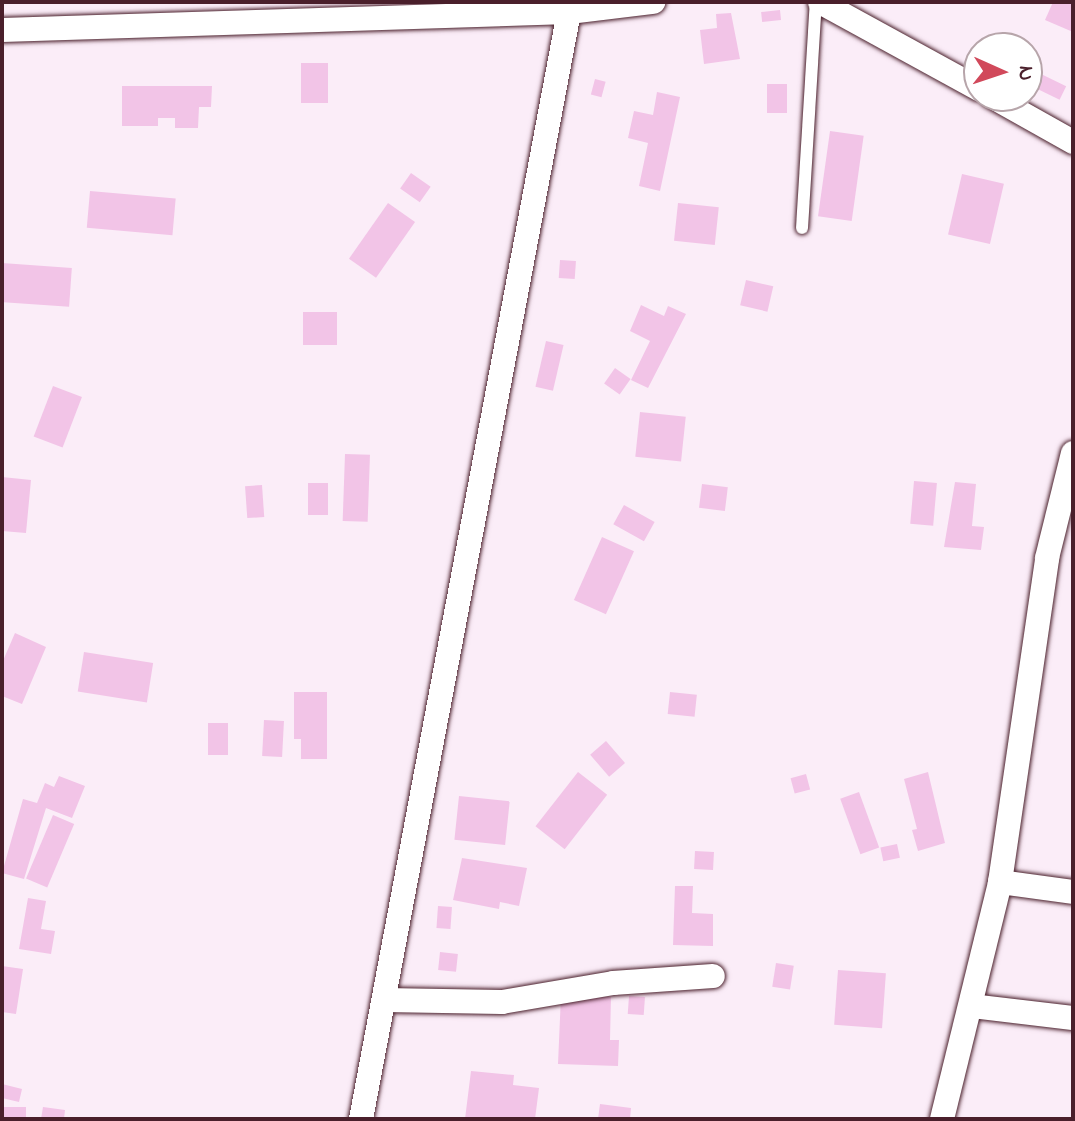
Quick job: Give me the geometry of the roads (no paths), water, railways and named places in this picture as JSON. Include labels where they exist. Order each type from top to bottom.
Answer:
[{"type":"street","points":[[3,37],[569,12],[653,2]]},
{"type":"street","points":[[818,2],[963,80]]},
{"type":"street","points":[[361,1119],[569,12]]},
{"type":"street","points":[[1020,112],[1073,142]]},
{"type":"street","points":[[942,1119],[1000,882],[1047,558],[1073,453]]},
{"type":"street","points":[[1000,882],[1073,892]]},
{"type":"street","points":[[384,1000],[502,1002],[613,983],[713,976]]},
{"type":"street","points":[[972,1006],[1073,1018]]},
{"type":"lane","points":[[802,228],[818,2]]}]
